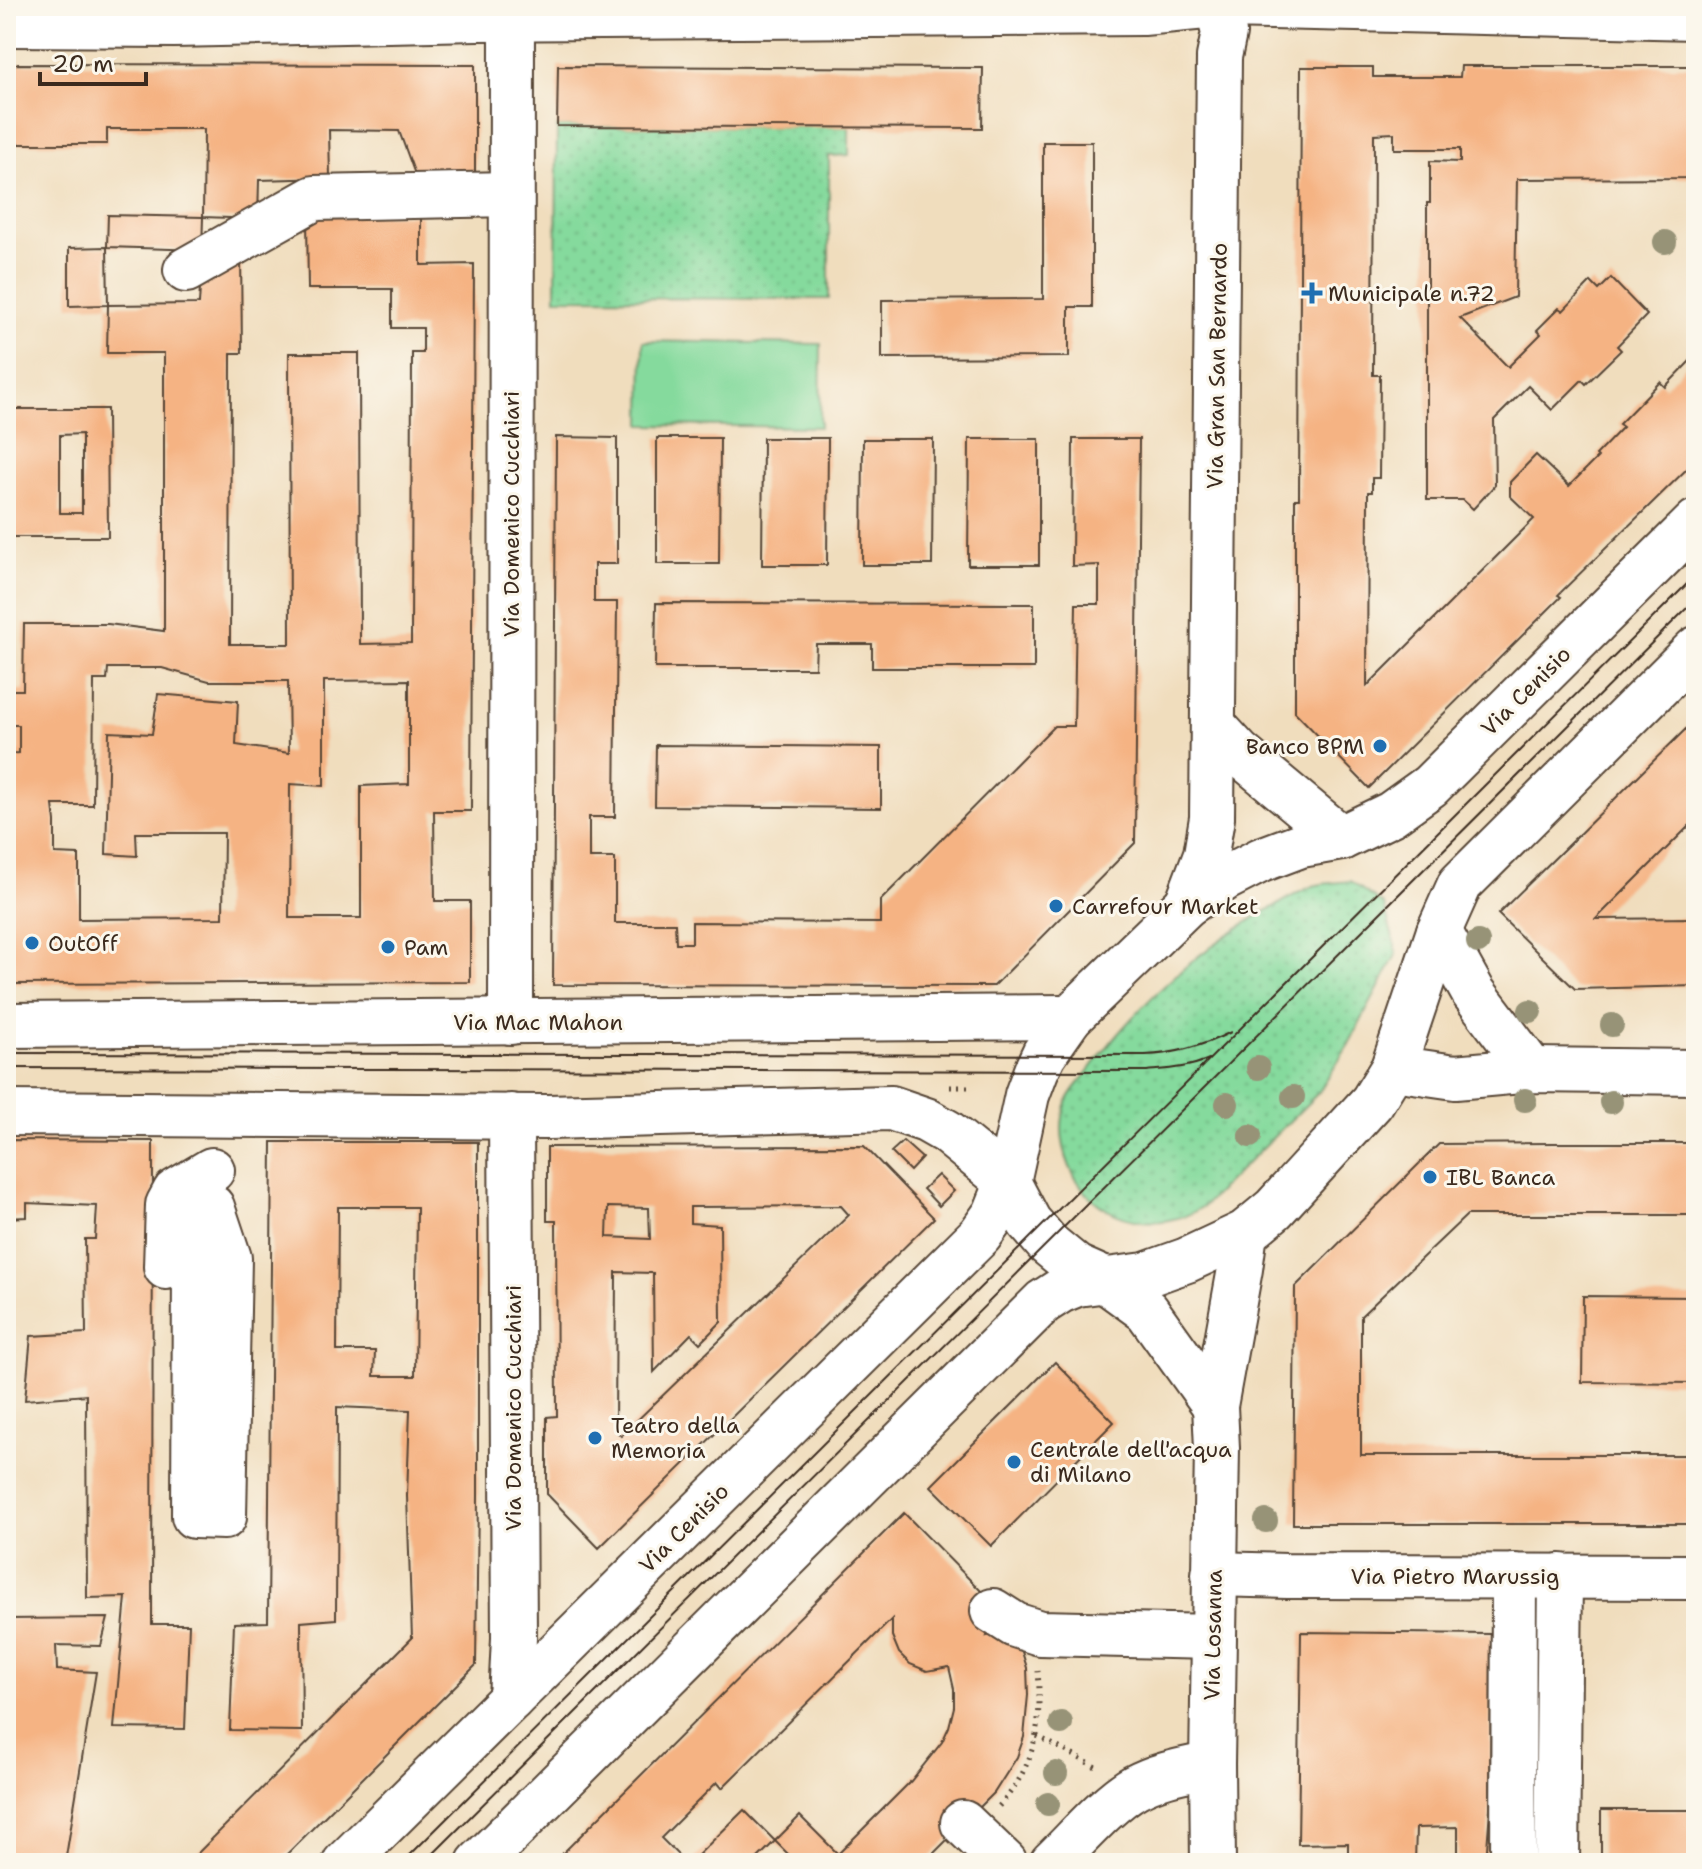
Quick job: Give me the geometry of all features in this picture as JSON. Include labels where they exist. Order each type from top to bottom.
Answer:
[{"type":"street","points":[[6,24],[174,15],[1016,10],[1143,13],[1216,6]]},
{"type":"street","name":"Via Gran San Bernardo","points":[[1187,904],[1206,854],[1212,818],[1219,57],[1224,33],[1216,6]]},
{"type":"street","points":[[1224,6],[1696,17]]},
{"type":"street","name":"Via Domenico Cucchiari","points":[[511,1022],[512,12]]},
{"type":"street","points":[[186,270],[314,198],[511,194]]},
{"type":"street","name":"Via Cenisio","points":[[345,1863],[980,1235],[995,1214],[1008,1182],[1027,1095],[1044,1054],[1070,1017],[1187,904],[1224,879],[1261,860],[1301,845],[1341,838],[1391,814],[1430,786],[1696,522]]},
{"type":"street","points":[[479,1863],[1043,1302],[1077,1284],[1145,1275],[1187,1260],[1245,1233],[1274,1209],[1372,1102],[1393,1068],[1439,931],[1460,884],[1696,649]]},
{"type":"street","points":[[1214,726],[1249,762],[1341,838]]},
{"type":"street","points":[[1439,931],[1473,992],[1532,1070]]},
{"type":"street","name":"Via Mac Mahon","points":[[6,1025],[1070,1017]]},
{"type":"street","points":[[1393,1068],[1455,1077],[1532,1070],[1696,1072]]},
{"type":"street","points":[[6,1113],[511,1116],[891,1108],[926,1120],[947,1132],[1008,1182],[1029,1222],[1048,1244],[1076,1267],[1103,1279],[1147,1311],[1215,1406]]},
{"type":"street","points":[[212,1114],[212,1189],[229,1258],[224,1517],[194,1516],[195,1256],[212,1189]]},
{"type":"street","name":"Via Domenico Cucchiari","points":[[511,1116],[514,1623],[511,1699]]},
{"type":"street","points":[[166,1267],[168,1205],[175,1192],[212,1189]]},
{"type":"street","name":"Via Losanna","points":[[1213,1863],[1215,1406],[1245,1233]]},
{"type":"street","name":"Via Pietro Marussig","points":[[1012,1611],[1015,1625],[1040,1633],[1214,1607],[1287,1576],[1696,1577]]},
{"type":"street","points":[[1513,1863],[1514,1576]]},
{"type":"street","points":[[1557,1863],[1560,1576]]},
{"type":"street","points":[[1052,1863],[1117,1799],[1133,1788],[1161,1775],[1212,1764]]},
{"type":"path","points":[[981,1840],[1017,1783],[1037,1736],[1040,1694],[1037,1669],[1053,1668]]},
{"type":"path","points":[[1037,1736],[1102,1771]]},
{"type":"green space","points":[[557,126],[849,127],[849,155],[829,156],[829,299],[556,298]]},
{"type":"green space","points":[[643,341],[821,344],[820,427],[642,425]]},
{"type":"green space","points":[[1350,881],[1384,905],[1397,953],[1349,1044],[1319,1092],[1205,1205],[1190,1214],[1164,1221],[1144,1221],[1125,1218],[1092,1199],[1070,1167],[1063,1142],[1062,1121],[1069,1097],[1105,1049],[1173,977],[1225,936],[1309,888]]},
{"type":"building","points":[[6,64],[475,65],[475,173],[416,177],[399,131],[329,130],[330,178],[259,180],[258,219],[203,217],[204,129],[107,129],[107,144],[6,144]]},
{"type":"building","points":[[558,66],[983,68],[982,128],[557,126]]},
{"type":"building","points":[[1461,66],[1696,66],[1696,178],[1517,179],[1515,297],[1460,318],[1508,367],[1541,334],[1537,330],[1559,308],[1563,311],[1591,282],[1599,290],[1611,278],[1647,315],[1617,346],[1621,350],[1586,384],[1582,380],[1552,410],[1528,386],[1494,420],[1495,485],[1473,509],[1463,500],[1427,500],[1427,203],[1430,203],[1430,161],[1460,162],[1460,149],[1394,149],[1394,133],[1374,134],[1373,375],[1380,375],[1379,478],[1372,478],[1372,492],[1368,492],[1367,686],[1534,519],[1510,496],[1510,482],[1536,455],[1569,486],[1623,427],[1619,424],[1660,382],[1665,387],[1691,360],[1696,365],[1696,460],[1558,595],[1561,597],[1369,788],[1295,712],[1301,67],[1373,67],[1373,77],[1460,77]]},
{"type":"building","points":[[1043,142],[1092,142],[1092,307],[1069,307],[1069,357],[882,358],[882,300],[1043,299]]},
{"type":"building","points":[[108,215],[203,217],[202,250],[107,247]]},
{"type":"building","points":[[421,215],[421,265],[474,264],[471,811],[434,811],[435,901],[470,901],[470,982],[6,984],[6,754],[19,753],[19,725],[6,725],[6,690],[23,690],[24,624],[108,624],[164,631],[164,353],[107,353],[108,305],[199,304],[201,272],[241,251],[242,353],[231,353],[230,644],[290,644],[289,353],[359,353],[360,644],[411,643],[412,353],[423,353],[423,328],[392,328],[392,289],[308,289],[307,216]],"holes":[[[108,668],[162,668],[209,681],[288,681],[289,753],[236,745],[238,701],[158,694],[152,734],[109,732],[106,854],[137,856],[136,833],[224,833],[223,918],[79,919],[79,855],[55,854],[53,805],[93,805],[94,680],[107,680]],[[409,680],[409,784],[361,786],[361,918],[289,918],[290,784],[324,786],[324,681]]]},
{"type":"building","points":[[107,247],[108,305],[69,306],[69,248]]},
{"type":"building","points":[[6,409],[107,409],[108,537],[6,537]],"holes":[[[82,434],[82,513],[60,513],[60,435]]]},
{"type":"building","points":[[556,437],[617,438],[617,564],[594,564],[594,602],[617,602],[615,817],[589,817],[589,858],[615,858],[615,923],[675,923],[676,943],[692,943],[692,922],[880,923],[880,901],[1054,726],[1074,726],[1076,604],[1099,604],[1099,565],[1072,566],[1073,439],[1139,439],[1135,843],[994,986],[553,985]]},
{"type":"building","points":[[657,438],[720,438],[719,564],[657,564]]},
{"type":"building","points":[[763,438],[828,438],[827,565],[762,565]]},
{"type":"building","points":[[863,439],[933,439],[932,565],[862,565]]},
{"type":"building","points":[[969,439],[1039,439],[1039,565],[968,565]]},
{"type":"building","points":[[656,603],[1034,604],[1034,668],[872,668],[872,644],[816,644],[815,668],[655,668]]},
{"type":"building","points":[[1696,719],[1696,819],[1596,919],[1696,918],[1696,986],[1575,989],[1498,914]]},
{"type":"building","points":[[656,745],[881,747],[881,808],[655,806]]},
{"type":"building","points":[[6,1140],[153,1141],[152,1624],[189,1624],[185,1729],[114,1728],[126,1597],[87,1598],[86,1395],[25,1400],[31,1336],[86,1333],[85,1239],[95,1239],[97,1206],[27,1203],[27,1217],[6,1218]]},
{"type":"building","points":[[903,1141],[922,1158],[910,1171],[891,1152]]},
{"type":"building","points":[[272,1142],[478,1142],[476,1665],[278,1863],[188,1863],[412,1638],[407,1496],[410,1410],[337,1407],[336,1619],[301,1622],[302,1731],[230,1730],[234,1623],[268,1622]],"holes":[[[338,1207],[417,1207],[415,1376],[374,1376],[375,1351],[337,1351]]]},
{"type":"building","points":[[1696,1143],[1696,1215],[1467,1215],[1361,1316],[1361,1455],[1696,1455],[1696,1524],[1293,1524],[1295,1287],[1439,1144]]},
{"type":"building","points":[[864,1146],[934,1218],[599,1548],[547,1494],[547,1417],[557,1416],[556,1221],[547,1221],[547,1147]],"holes":[[[841,1206],[849,1215],[621,1436],[615,1429],[616,1272],[653,1273],[654,1372],[691,1334],[700,1343],[721,1322],[720,1225],[690,1223],[690,1207]],[[608,1207],[649,1208],[650,1239],[607,1237]]]},
{"type":"building","points":[[938,1175],[954,1191],[939,1206],[923,1189]]},
{"type":"building","points":[[6,1265],[13,1265],[12,1368],[6,1368]]},
{"type":"building","points":[[1583,1296],[1696,1297],[1696,1383],[1582,1382]]},
{"type":"building","name":"Centrale dell'acqua di Milano","points":[[1055,1362],[1114,1422],[991,1546],[931,1486]]},
{"type":"building","points":[[904,1513],[988,1598],[992,1624],[987,1636],[1015,1629],[1027,1668],[1028,1695],[1024,1737],[1017,1757],[994,1793],[924,1863],[797,1863],[775,1841],[800,1816],[838,1854],[911,1781],[942,1742],[954,1707],[949,1667],[927,1671],[910,1664],[899,1653],[892,1636],[892,1619],[722,1788],[717,1782],[661,1838],[686,1863],[553,1863]]},
{"type":"building","points":[[108,1618],[101,1646],[56,1645],[57,1670],[96,1672],[65,1863],[6,1863],[6,1751],[9,1731],[6,1731],[6,1619]]},
{"type":"building","points":[[1301,1632],[1491,1634],[1490,1808],[1486,1863],[1458,1863],[1458,1827],[1416,1828],[1415,1863],[1348,1863],[1348,1843],[1298,1844]]},
{"type":"building","points":[[744,1810],[775,1841],[753,1863],[690,1863]]},
{"type":"building","points":[[1601,1810],[1696,1810],[1696,1863],[1601,1863]]},
{"type":"tram line","points":[[402,1863],[1696,575]]},
{"type":"tram line","points":[[424,1863],[1696,599]]},
{"type":"tram line","points":[[6,1053],[1145,1055],[1190,1048],[1231,1032]]},
{"type":"tram line","points":[[6,1068],[1147,1071],[1186,1066],[1209,1059]]},
{"type":"place","name":"Municipale n.72","points":[[1312,293]]},
{"type":"place","name":"Banco BPM","points":[[1380,746]]},
{"type":"place","name":"Carrefour Market","points":[[1056,906]]},
{"type":"place","name":"OutOff","points":[[32,943]]},
{"type":"place","name":"Pam","points":[[388,947]]},
{"type":"place","name":"IBL Banca","points":[[1430,1177]]},
{"type":"place","name":"Teatro della Memoria","points":[[595,1438]]},
{"type":"place","name":"Centrale dell'acqua di Milano","points":[[1014,1462]]}]
